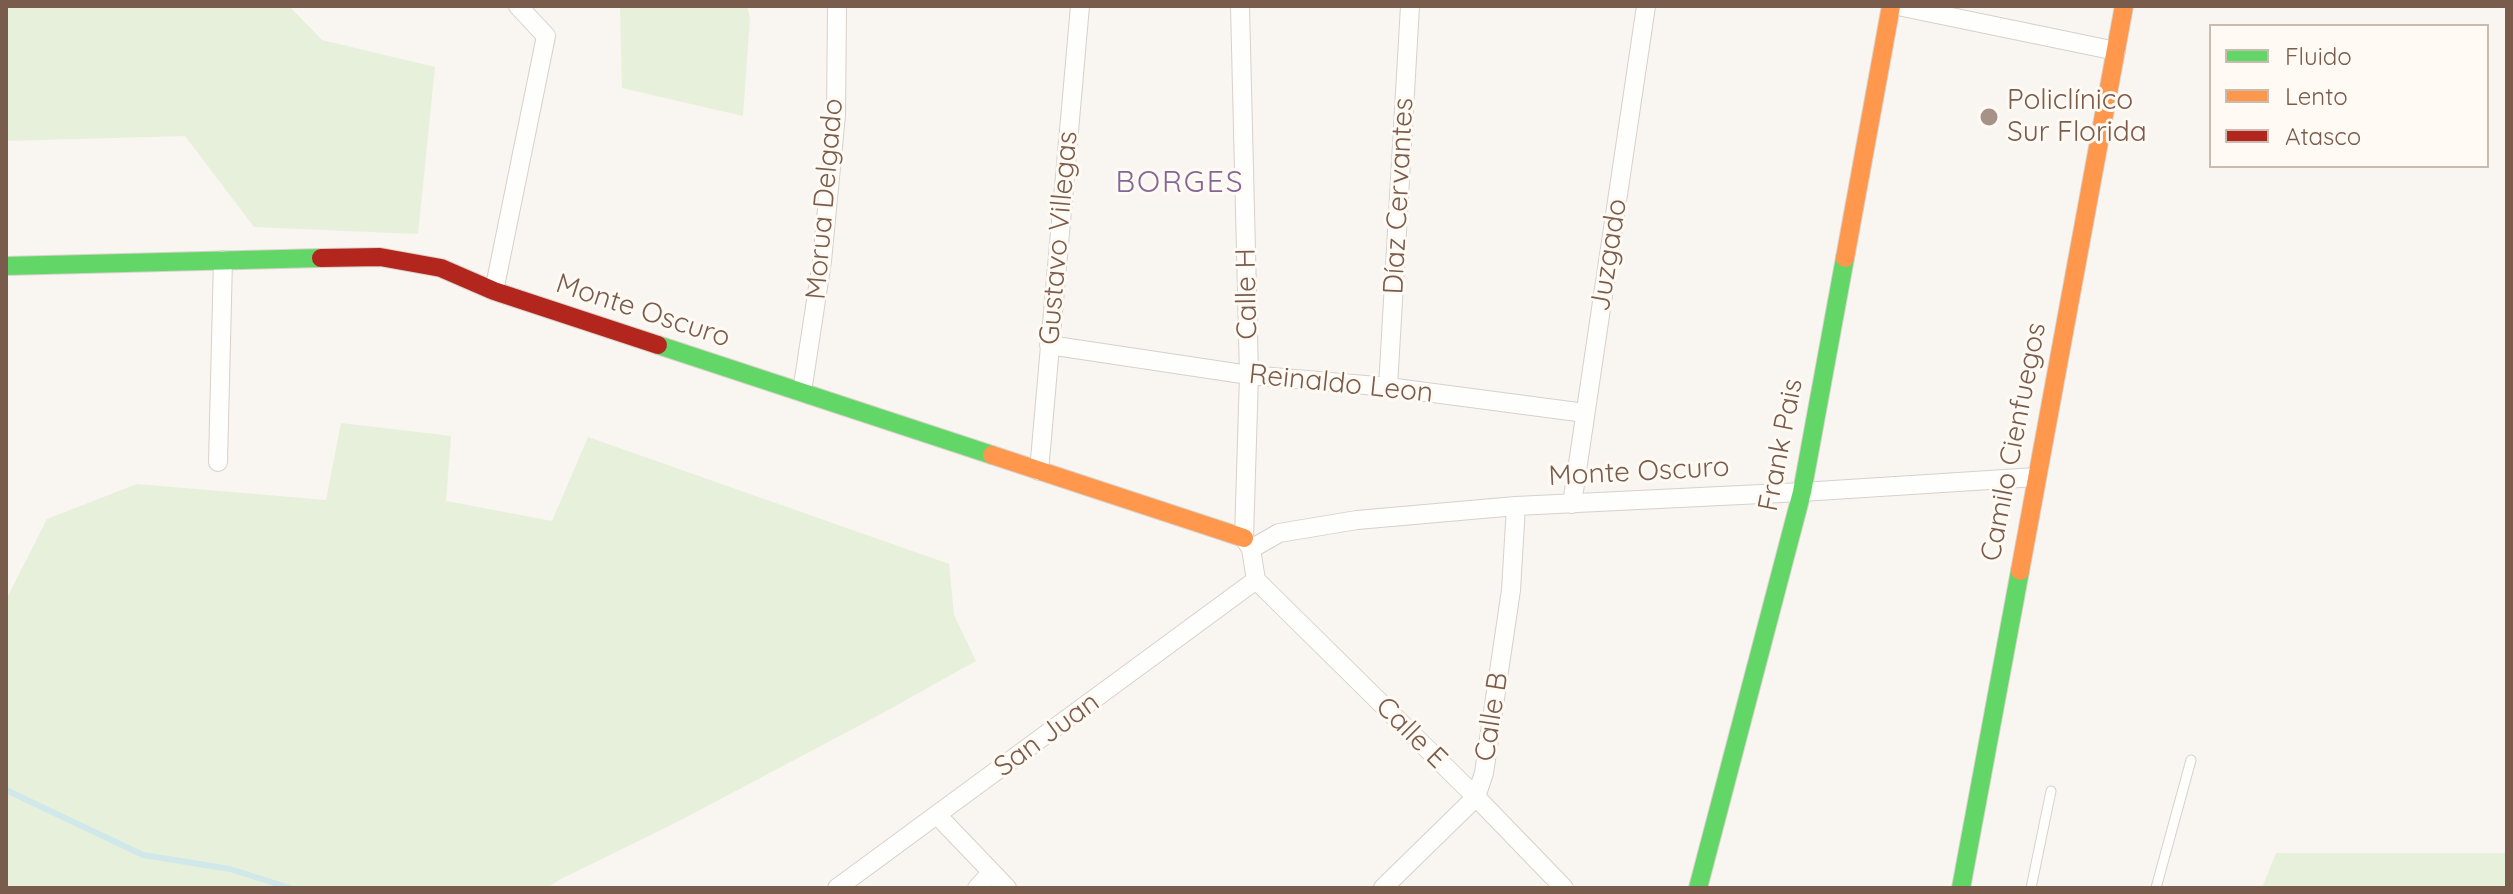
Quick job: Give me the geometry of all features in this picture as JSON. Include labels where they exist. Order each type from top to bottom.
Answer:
[{"type":"street","points":[[494,291],[546,36],[518,6]]},
{"type":"street","name":"Morua Delgado","points":[[802,392],[822,261],[836,115],[837,6]]},
{"type":"street","name":"Gustavo Villegas","points":[[1039,471],[1080,6]]},
{"type":"street","name":"Calle H","points":[[1240,6],[1249,375],[1248,544],[1256,580]]},
{"type":"street","name":"Díaz Cervantes","points":[[1388,387],[1410,6]]},
{"type":"street","name":"Juzgado","points":[[1572,504],[1646,6]]},
{"type":"street","name":"Frank Pais","points":[[1698,888],[1802,492],[1891,6]]},
{"type":"street","points":[[1898,6],[2116,51]]},
{"type":"street","name":"Camilo Cienfuegos","points":[[1961,888],[2124,6]]},
{"type":"street","name":"Monte Oscuro","points":[[6,266],[380,257],[441,268],[494,291],[1039,471],[1248,544],[1279,533],[1357,520],[1516,506],[2036,477]]},
{"type":"street","points":[[218,462],[223,260]]},
{"type":"street","name":"Reinaldo Leon","points":[[1049,345],[1249,375],[1388,387],[1585,413]]},
{"type":"street","name":"Calle B","points":[[1383,888],[1476,797],[1484,773],[1511,590],[1516,506]]},
{"type":"street","name":"Calle E","points":[[1256,580],[1564,888]]},
{"type":"street","name":"San Juan","points":[[837,888],[1256,580]]},
{"type":"street","points":[[938,816],[1007,888]]},
{"type":"street","points":[[977,888],[992,872]]},
{"type":"lane","points":[[2156,888],[2191,760]]},
{"type":"lane","points":[[2031,888],[2051,791]]},
{"type":"green space","points":[[6,6],[289,6],[322,40],[435,67],[418,234],[254,227],[185,136],[6,141]]},
{"type":"green space","points":[[620,6],[747,6],[750,18],[743,116],[622,88]]},
{"type":"green space","points":[[341,423],[451,436],[446,501],[552,521],[588,437],[949,564],[954,615],[976,661],[681,820],[547,888],[6,888],[6,600],[47,519],[137,484],[326,500]]},
{"type":"green space","points":[[2276,853],[2507,853],[2507,888],[2262,888]]},
{"type":"waterway","points":[[6,790],[143,855],[230,869],[290,888]]},
{"type":"traffic: fast","points":[[6,266],[321,258]]},
{"type":"traffic: fast","points":[[1698,888],[1802,492],[1845,258]]},
{"type":"traffic: fast","points":[[658,345],[992,455]]},
{"type":"traffic: fast","points":[[1961,888],[2020,571]]},
{"type":"traffic: slow","points":[[1845,258],[1891,6]]},
{"type":"traffic: slow","points":[[2020,571],[2124,6]]},
{"type":"traffic: slow","points":[[992,455],[1244,538]]},
{"type":"traffic: jam","points":[[321,258],[380,257],[441,268],[494,291],[658,345]]},
{"type":"place","name":"Policlínico Sur Florida","points":[[1989,117]]},
{"type":"district","name":"BORGES","points":[[1180,183]]}]
